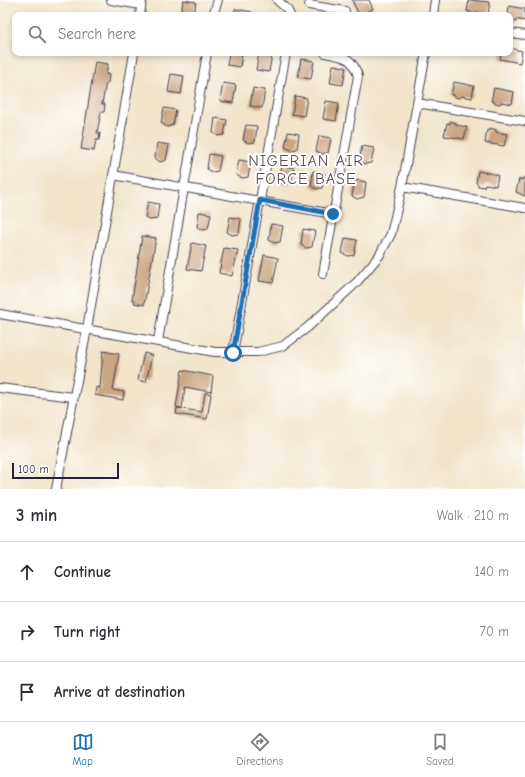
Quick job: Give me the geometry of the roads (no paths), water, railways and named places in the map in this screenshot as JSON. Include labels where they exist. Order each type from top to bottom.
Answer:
[{"type":"street","points":[[111,0],[142,2],[140,12]]},
{"type":"street","points":[[214,12],[218,0]]},
{"type":"street","points":[[277,0],[288,9],[289,12]]},
{"type":"street","points":[[433,12],[435,0]]},
{"type":"street","points":[[309,4],[328,12],[345,11]]},
{"type":"street","points":[[513,33],[525,35]]},
{"type":"street","points":[[56,489],[72,397],[87,329],[133,56]]},
{"type":"street","points":[[158,341],[206,56]]},
{"type":"street","points":[[233,353],[285,56]]},
{"type":"street","points":[[323,274],[358,76],[355,65],[347,58],[338,56]]},
{"type":"street","points":[[0,314],[215,352],[258,352],[283,346],[308,327],[356,283],[379,256],[390,234],[402,187],[425,56]]},
{"type":"street","points":[[417,103],[525,121]]},
{"type":"street","points":[[113,175],[333,214]]},
{"type":"street","points":[[402,187],[525,208]]},
{"type":"street","points":[[0,388],[72,397]]},
{"type":"district","name":"NIGERIAN AIR FORCE BASE","points":[[306,169]]}]
